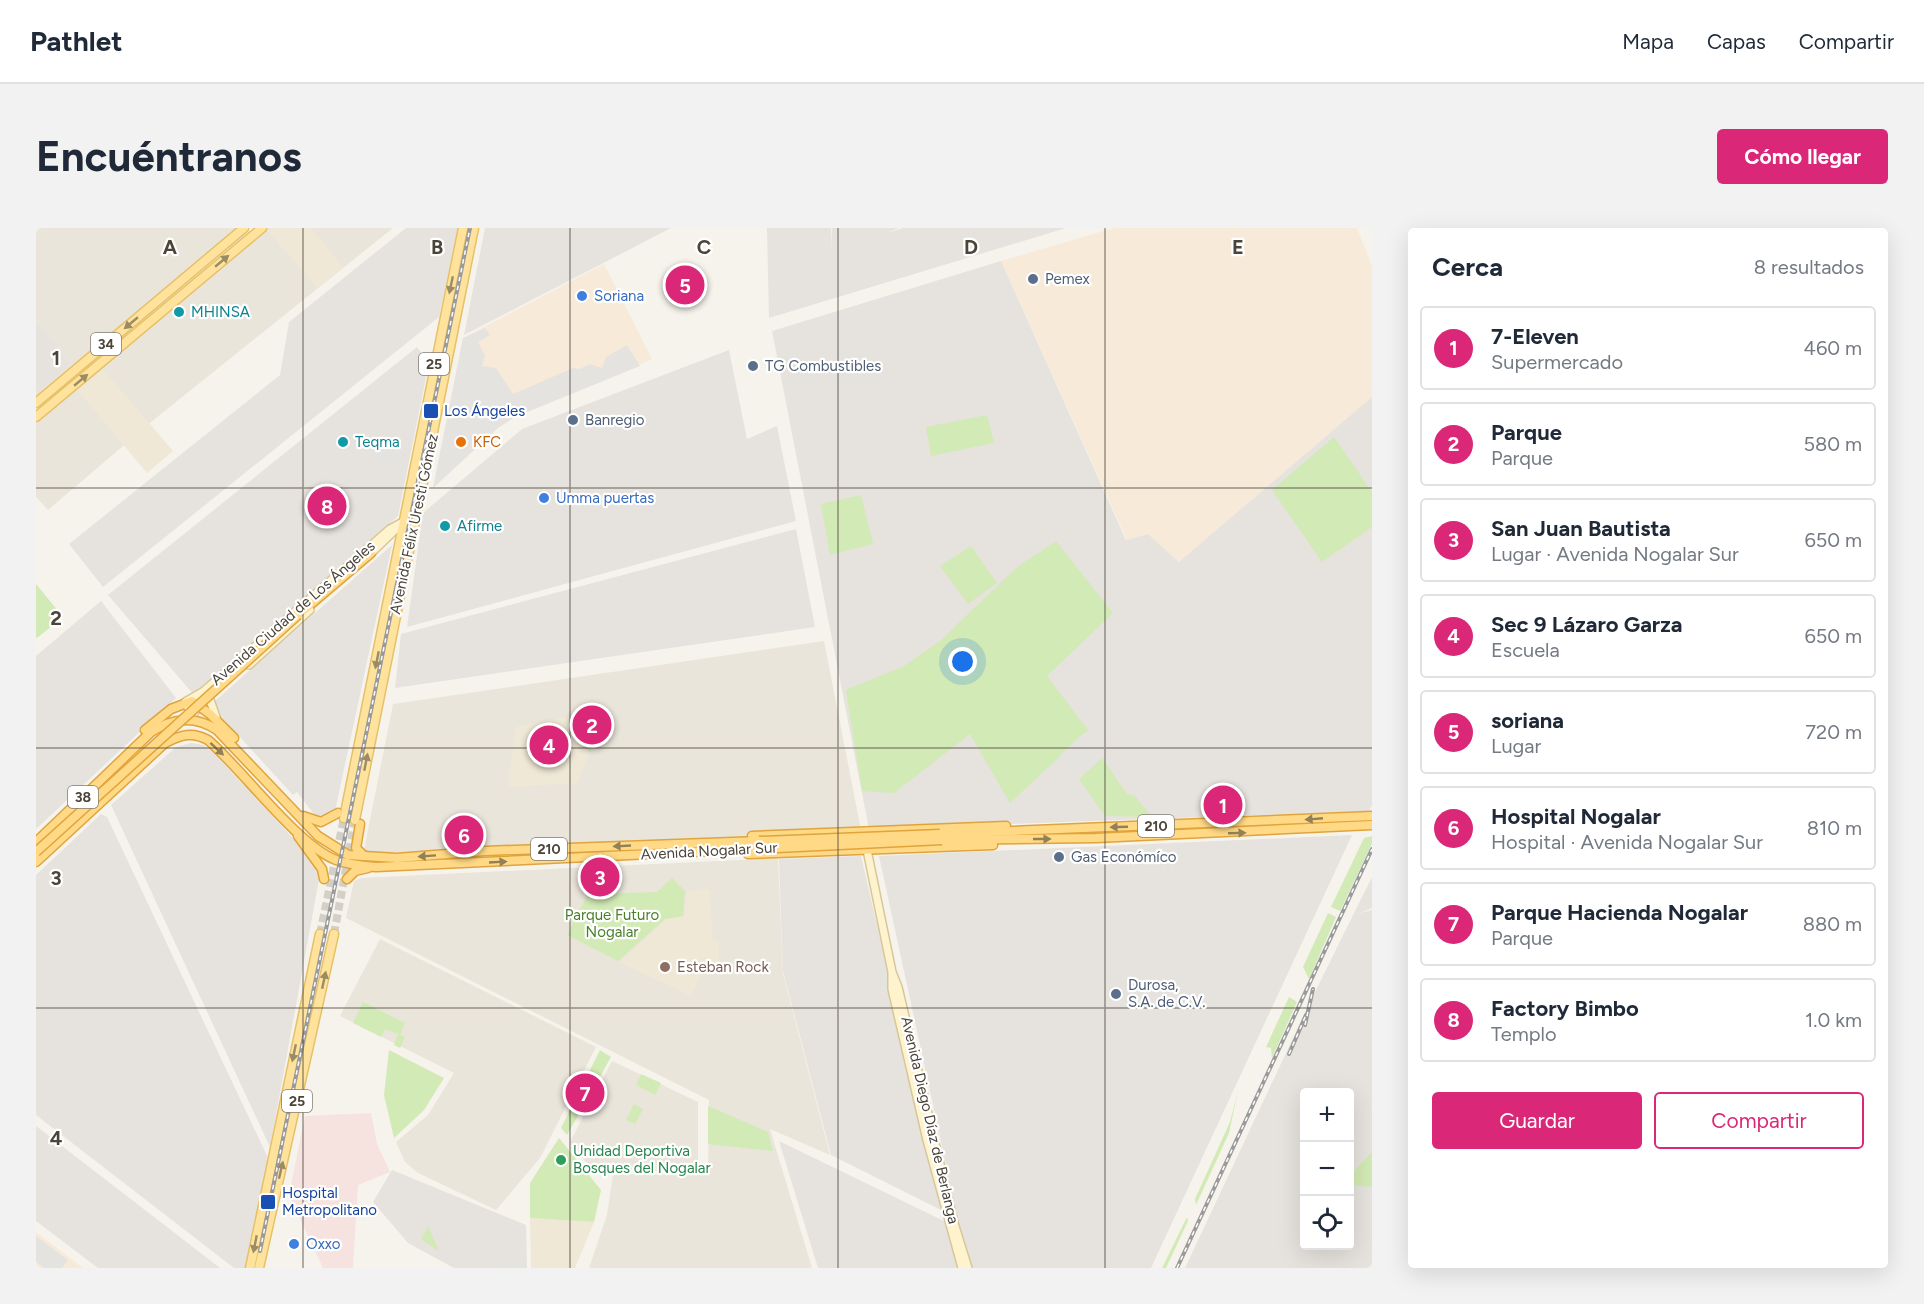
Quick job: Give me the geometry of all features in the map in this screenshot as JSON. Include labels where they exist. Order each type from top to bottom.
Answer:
[{"type":"highway","points":[[36,852],[298,615],[371,553]]},
{"type":"highway","points":[[130,752],[145,730],[171,709],[185,702],[194,701],[218,722],[247,753],[256,770]]},
{"type":"highway","name":"Avenida Nogalar Sur","points":[[130,752],[151,732],[166,724],[178,720],[197,721],[217,730],[323,841],[338,851],[367,858],[701,842],[757,845]]},
{"type":"highway","name":"Avenida Nogalar Sur","points":[[36,862],[165,743],[184,734],[194,734],[208,740],[294,827],[334,859],[349,864],[376,867],[694,852],[757,845],[941,837],[1015,830],[1372,816]]},
{"type":"highway","points":[[113,769],[154,737],[161,736],[165,743]]},
{"type":"highway","name":"38","points":[[36,842],[130,752]]},
{"type":"highway","points":[[295,811],[321,822],[341,816]]},
{"type":"highway","points":[[357,822],[356,848],[367,858]]},
{"type":"highway","points":[[701,842],[720,838],[997,825],[1015,830]]},
{"type":"highway","name":"Avenida Nogalar Sur","points":[[941,837],[1096,838],[1372,825]]},
{"type":"highway","points":[[294,827],[322,870],[324,879]]},
{"type":"highway","points":[[1334,828],[1349,832],[1372,831]]},
{"type":"highway","points":[[890,848],[885,845],[883,837],[891,831]]},
{"type":"highway","points":[[818,834],[825,843],[823,849],[818,852]]},
{"type":"highway","points":[[694,852],[712,855],[992,845],[1009,839]]},
{"type":"highway","points":[[347,879],[356,871],[376,867]]},
{"type":"main road","name":"34","points":[[36,403],[244,228]]},
{"type":"main road","name":"34","points":[[36,417],[262,228]]},
{"type":"main road","name":"Avenida Félix Uresti Gómez","points":[[341,816],[400,543],[440,332],[463,228]]},
{"type":"main road","name":"Avenida Félix Uresti Gómez","points":[[357,822],[474,228]]},
{"type":"main road","points":[[440,332],[453,334]]},
{"type":"main road","name":"Avenida Ciudad de Los Ángeles","points":[[202,707],[418,508]]},
{"type":"main road","name":"Avenida Ciudad de Los Ángeles","points":[[185,702],[204,691],[390,529],[403,522]]},
{"type":"main road","points":[[387,538],[393,538],[400,543]]},
{"type":"main road","points":[[210,700],[218,722]]},
{"type":"main road","name":"Avenida Diego Díaz de Berlanga","points":[[864,831],[892,972],[898,987],[904,1032],[927,1140],[962,1268]]},
{"type":"main road","name":"25","points":[[250,1268],[320,934]]},
{"type":"main road","name":"25","points":[[259,1268],[313,1043],[334,934]]},
{"type":"main road","name":"Avenida Diego Díaz de Berlanga","points":[[892,972],[892,989],[897,1014],[911,1056],[915,1059],[939,1161],[968,1268]]},
{"type":"main road","points":[[897,1014],[900,1011],[898,987]]},
{"type":"main road","points":[[316,1019],[320,1030]]},
{"type":"main road","points":[[920,1108],[925,1118],[930,1120]]},
{"type":"main road","points":[[927,1140],[935,1159],[939,1161]]},
{"type":"shaded area","points":[[36,228],[239,228],[36,398]]},
{"type":"shaded area","points":[[268,228],[393,228],[156,418],[48,510],[36,497],[36,423]]},
{"type":"shaded area","points":[[271,228],[311,228],[343,267],[317,288],[268,231]]},
{"type":"shaded area","points":[[406,228],[458,228],[439,317],[103,587],[69,544],[280,375],[289,322]]},
{"type":"shaded area","points":[[485,228],[671,228],[464,335]]},
{"type":"shaded area","points":[[767,228],[831,228],[832,249],[832,228],[899,228],[884,234],[903,228],[1066,228],[769,318]]},
{"type":"shaded area","points":[[1114,228],[1357,228],[1372,266],[1372,397],[1179,562],[1148,534],[1127,540],[1001,261]]},
{"type":"shaded area","points":[[1001,261],[1126,540],[1148,534],[1179,562],[1372,397],[1372,805],[1369,811],[869,829],[772,331]]},
{"type":"shaded area","points":[[604,264],[652,359],[515,417],[498,428],[433,488],[463,338]]},
{"type":"shaded area","points":[[36,323],[70,364],[36,393]]},
{"type":"shaded area","points":[[485,328],[490,335],[478,342],[485,356],[482,366],[496,368],[513,394],[573,368],[580,369],[589,364],[602,368],[606,357],[627,345],[640,366],[515,417],[498,428],[433,488],[463,338]]},
{"type":"shaded area","points":[[417,347],[429,363],[398,516],[194,695],[108,595]]},
{"type":"shaded area","points":[[729,350],[747,439],[777,426],[796,521],[407,627],[423,513],[522,429]]},
{"type":"shaded area","points":[[103,369],[173,451],[147,473],[77,390]]},
{"type":"shaded area","points":[[390,437],[406,457],[401,486],[371,451]]},
{"type":"shaded area","points":[[796,529],[815,627],[395,688],[401,634]]},
{"type":"shaded area","points":[[392,545],[335,811],[327,818],[317,818],[297,792],[293,795],[217,712],[215,701]]},
{"type":"shaded area","points":[[101,601],[176,698],[36,829],[36,656]]},
{"type":"shaded area","points":[[824,641],[861,830],[369,854],[364,850],[393,704]]},
{"type":"shaded area","points":[[586,713],[580,737],[589,754],[577,783],[508,787],[516,727]]},
{"type":"shaded area","points":[[1084,733],[1102,758],[1079,779],[1061,754]]},
{"type":"shaded area","points":[[191,743],[203,745],[212,751],[315,862],[320,874],[270,1147],[111,805],[176,747]]},
{"type":"shaded area","points":[[101,814],[107,817],[268,1158],[246,1268],[234,1268],[36,1115],[36,875]]},
{"type":"shaded area","points":[[481,824],[483,845],[446,846],[446,826]]},
{"type":"shaded area","points":[[1352,835],[1151,1268],[973,1268],[958,1220],[879,856]]},
{"type":"shaded area","points":[[861,856],[943,1211],[831,1155],[783,971],[779,859]]},
{"type":"shaded area","points":[[778,858],[783,973],[830,1155],[770,1129],[812,1268],[589,1268],[607,1215],[613,1174],[708,1175],[709,1100],[346,918],[354,881],[361,878]]},
{"type":"shaded area","points":[[1372,877],[1372,908],[1360,913],[1372,910],[1372,1268],[1185,1268],[1310,1002]]},
{"type":"shaded area","points":[[709,889],[713,940],[719,942],[719,964],[706,964],[691,996],[619,962],[666,919],[684,917],[687,891]]},
{"type":"shaded area","points":[[380,939],[596,1047],[540,1158],[496,1210],[418,1173],[405,1162],[396,1142],[428,1115],[454,1073],[340,1016]]},
{"type":"shaded area","points":[[612,1061],[698,1102],[698,1171],[593,1171],[570,1142]]},
{"type":"shaded area","points":[[371,1113],[377,1144],[390,1172],[358,1185],[353,1268],[323,1268],[289,1195],[305,1116]]},
{"type":"shaded area","points":[[36,1126],[220,1268],[98,1268],[36,1221]]},
{"type":"shaded area","points":[[779,1141],[944,1221],[960,1268],[818,1268]]},
{"type":"shaded area","points":[[392,1170],[526,1225],[527,1268],[454,1268],[408,1243],[373,1202]]},
{"type":"shaded area","points":[[530,1218],[594,1222],[575,1268],[531,1268]]},
{"type":"shaded area","points":[[512,1224],[525,1230],[526,1268],[503,1266],[501,1260],[525,1251],[513,1230],[508,1230],[508,1226]]},
{"type":"shaded area","points":[[36,1232],[83,1268],[36,1268]]},
{"type":"shaded area","points":[[36,1236],[68,1260],[62,1268],[44,1268],[36,1262]]},
{"type":"green space","points":[[987,415],[994,443],[931,456],[926,427]]},
{"type":"green space","points":[[1334,437],[1372,492],[1372,527],[1322,562],[1272,490]]},
{"type":"green space","points":[[861,495],[873,544],[830,555],[821,504]]},
{"type":"green space","points":[[1056,541],[1113,613],[1047,676],[1088,730],[1010,803],[970,734],[894,793],[862,791],[846,690],[904,666],[940,641],[1017,567]]},
{"type":"green space","points":[[971,546],[997,583],[968,604],[940,566]]},
{"type":"green space","points":[[36,584],[63,617],[37,638],[36,637]]},
{"type":"green space","points":[[608,711],[590,752],[580,737],[586,713]]},
{"type":"green space","points":[[1102,758],[1127,794],[1134,795],[1152,817],[1105,816],[1079,779]]},
{"type":"green space","points":[[1372,836],[1372,844],[1340,911],[1331,907],[1364,838]]},
{"type":"green space","name":"Parque Futuro Nogalar","points":[[672,878],[685,891],[683,916],[665,919],[618,961],[567,935],[588,894],[657,892]]},
{"type":"green space","points":[[1328,913],[1336,917],[1309,979],[1303,967]]},
{"type":"green space","points":[[1289,997],[1297,1002],[1272,1058],[1271,1048],[1266,1047]]},
{"type":"green space","points":[[363,1002],[405,1023],[400,1035],[405,1037],[400,1048],[394,1045],[398,1034],[385,1029],[381,1037],[353,1023]]},
{"type":"green space","points":[[389,1050],[444,1078],[424,1110],[394,1138],[384,1095]]},
{"type":"green space","points":[[600,1050],[611,1057],[567,1135],[561,1128]]},
{"type":"green space","points":[[641,1074],[661,1083],[655,1095],[636,1085]]},
{"type":"green space","points":[[1238,1091],[1229,1133],[1196,1205],[1195,1199],[1230,1122]]},
{"type":"green space","points":[[634,1104],[643,1109],[635,1124],[626,1120]]},
{"type":"green space","points":[[708,1106],[768,1132],[773,1151],[708,1144]]},
{"type":"green space","name":"Unidad Deportiva Bosques del Nogalar","points":[[559,1138],[601,1190],[594,1222],[530,1218],[530,1183]]},
{"type":"green space","points":[[1372,1152],[1372,1187],[1354,1185],[1354,1171]]},
{"type":"green space","points":[[1187,1217],[1188,1221],[1166,1268],[1162,1268]]},
{"type":"green space","points":[[428,1226],[439,1251],[421,1239]]},
{"type":"tunnel","points":[[320,934],[344,818]]},
{"type":"tunnel","points":[[334,934],[355,820]]},
{"type":"railway","points":[[260,1251],[470,228]]},
{"type":"railway","points":[[1177,1268],[1372,849]]},
{"type":"railway","points":[[1305,1025],[1313,989]]},
{"type":"railway","points":[[1289,1054],[1306,1015]]},
{"type":"place","name":"Pemex","points":[[1033,279]]},
{"type":"place","name":"soriana","points":[[685,285]]},
{"type":"place","name":"Soriana","points":[[582,296]]},
{"type":"place","name":"MHINSA","points":[[179,312]]},
{"type":"place","name":"TG Combustibles","points":[[753,366]]},
{"type":"place","name":"Los Ángeles","points":[[431,411]]},
{"type":"place","name":"Banregio","points":[[573,420]]},
{"type":"place","name":"Teqma","points":[[343,442]]},
{"type":"place","name":"KFC","points":[[461,442]]},
{"type":"place","name":"Umma puertas","points":[[544,498]]},
{"type":"place","name":"Factory Bimbo","points":[[327,506]]},
{"type":"place","name":"Afirme","points":[[445,526]]},
{"type":"place","name":"Parque","points":[[592,725]]},
{"type":"place","name":"Sec 9 Lázaro Garza","points":[[549,745]]},
{"type":"place","name":"7-Eleven","points":[[1223,805]]},
{"type":"place","name":"Hospital Nogalar","points":[[464,835]]},
{"type":"place","name":"Gas Económíco","points":[[1059,857]]},
{"type":"place","name":"San Juan Bautista","points":[[600,877]]},
{"type":"place","name":"Esteban Rock","points":[[665,967]]},
{"type":"place","name":"Durosa, S.A. de C.V.","points":[[1116,994]]},
{"type":"place","name":"Parque Hacienda Nogalar","points":[[585,1093]]},
{"type":"place","name":"Unidad Deportiva Bosques del Nogalar","points":[[561,1160]]},
{"type":"place","name":"Hospital Metropolitano","points":[[268,1202]]},
{"type":"place","name":"Oxxo","points":[[294,1244]]}]
